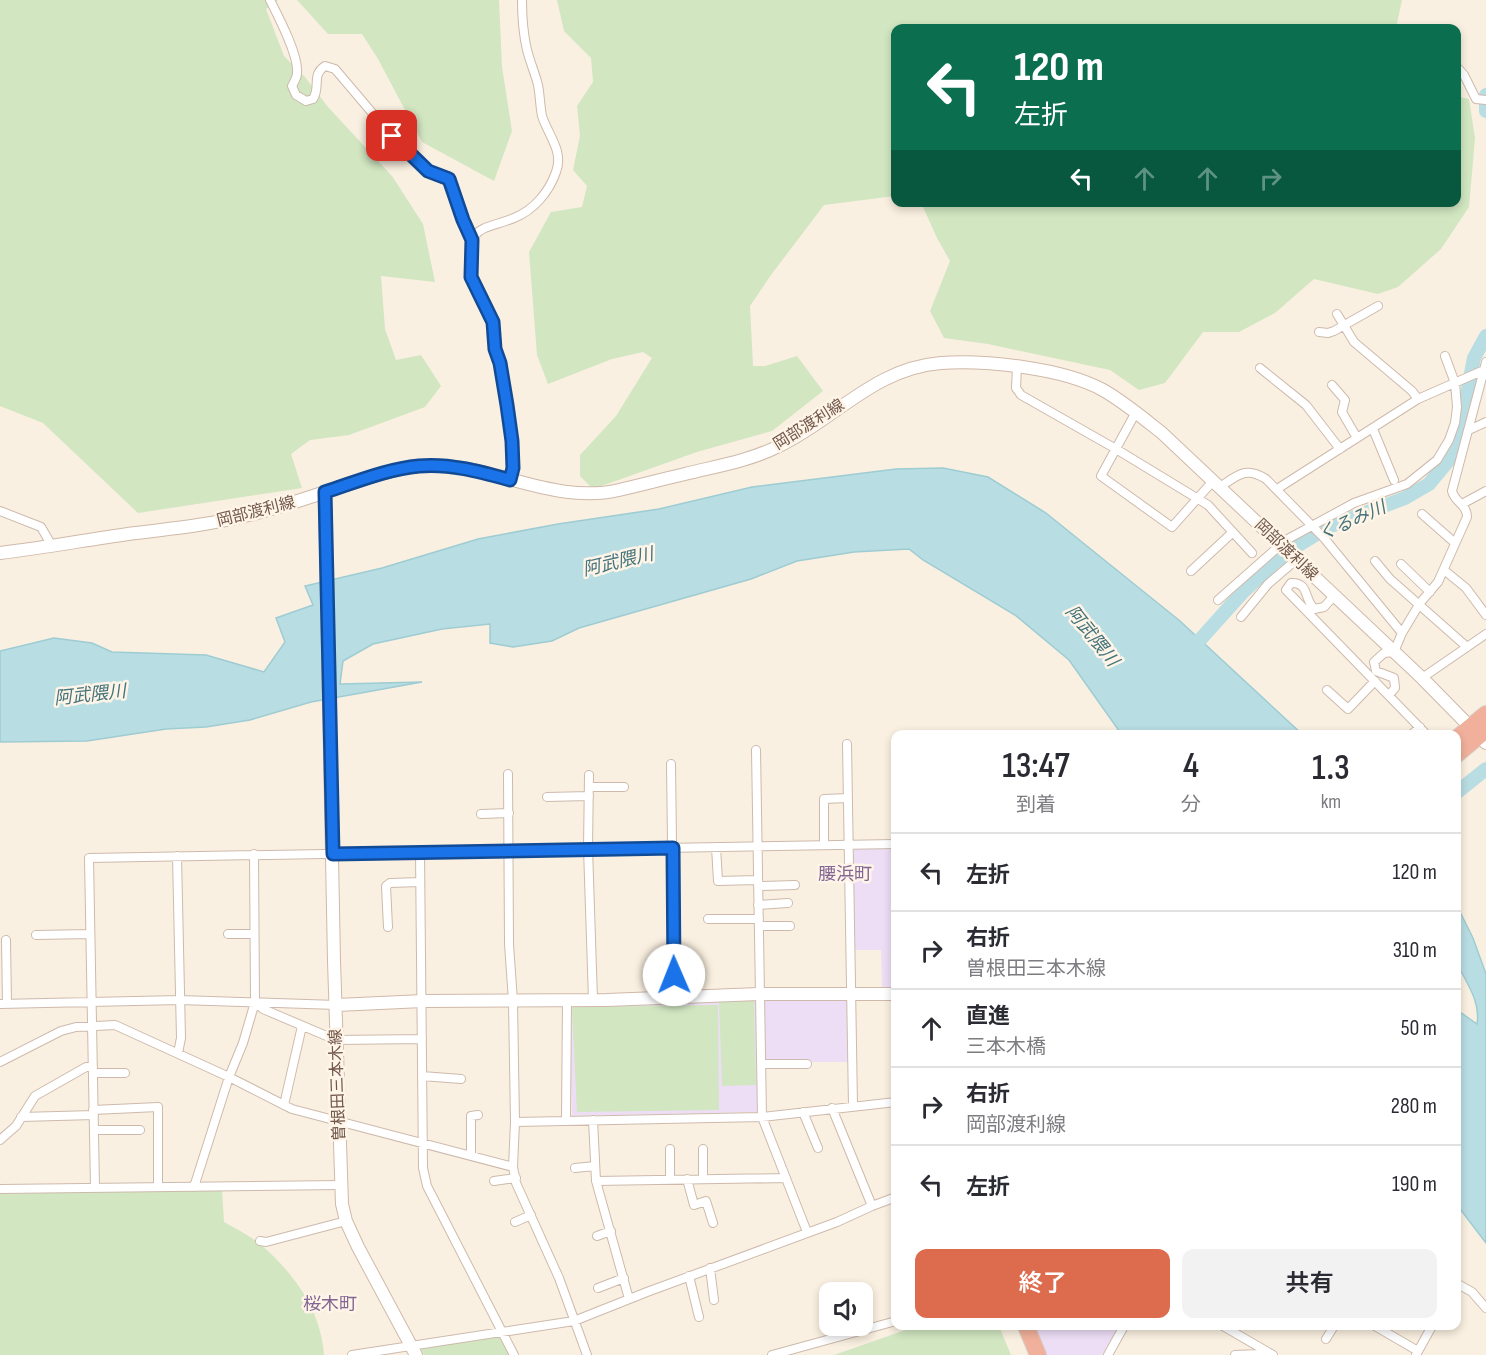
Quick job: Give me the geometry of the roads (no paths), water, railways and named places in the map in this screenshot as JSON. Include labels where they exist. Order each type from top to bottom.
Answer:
[{"type":"highway","points":[[1461,751],[1480,734],[1486,714]]},
{"type":"highway","points":[[1461,738],[1480,734]]},
{"type":"highway","points":[[1018,1330],[1027,1355]]},
{"type":"highway","points":[[1028,1330],[1038,1355]]},
{"type":"main road","name":"岡部渡利線","points":[[0,553],[221,522],[382,473],[420,466],[460,468],[574,494],[615,491],[732,463],[764,452],[781,445],[827,417],[855,395],[885,379],[923,365],[977,363],[1017,367],[1064,374],[1082,380],[1102,389],[1136,412],[1162,433],[1281,544],[1480,734]]},
{"type":"main road","name":"曽根田三本木線","points":[[325,492],[334,961],[341,1185],[346,1221],[414,1350]]},
{"type":"main road","points":[[337,1005],[759,994],[891,994]]},
{"type":"street","points":[[270,0],[297,65],[297,77],[292,86],[296,95],[306,101],[313,99],[316,94],[318,72],[325,66],[336,69],[402,148],[428,171],[449,179],[472,240],[471,277],[493,322],[495,349],[500,363],[512,441],[513,468],[510,480]]},
{"type":"street","points":[[472,240],[482,228],[514,218],[536,204],[549,185],[558,165],[555,143],[543,118],[537,82],[526,49],[522,0]]},
{"type":"street","points":[[1461,72],[1476,99],[1483,100]]},
{"type":"street","points":[[1319,332],[1328,333],[1378,306]]},
{"type":"street","points":[[1337,314],[1354,342],[1412,391],[1418,399]]},
{"type":"street","points":[[1218,600],[1281,544],[1311,525],[1354,503],[1407,484],[1437,460],[1449,440],[1455,423],[1457,406],[1455,383],[1445,356]]},
{"type":"street","points":[[1017,367],[1016,388],[1021,395],[1116,448],[1208,505],[1252,553]]},
{"type":"street","points":[[1277,489],[1418,399],[1485,367]]},
{"type":"street","points":[[1389,695],[1395,688],[1394,678],[1376,671],[1374,662],[1384,653],[1394,652],[1402,633],[1420,603],[1438,582],[1467,517],[1466,509],[1454,497],[1452,491],[1485,367]]},
{"type":"street","points":[[1260,368],[1306,405],[1340,449]]},
{"type":"street","points":[[1332,385],[1345,400],[1342,412],[1357,438]]},
{"type":"street","points":[[1136,412],[1101,476],[1173,527],[1197,498],[1216,484],[1240,474],[1255,472],[1277,489],[1324,538],[1402,633]]},
{"type":"street","points":[[1469,430],[1486,422]]},
{"type":"street","points":[[1373,429],[1394,480]]},
{"type":"street","points":[[1462,504],[1486,490]]},
{"type":"street","points":[[0,511],[41,527],[52,546]]},
{"type":"street","points":[[1422,514],[1455,543]]},
{"type":"street","points":[[1191,571],[1233,532]]},
{"type":"street","points":[[1240,617],[1268,584],[1295,559]]},
{"type":"street","points":[[1375,561],[1390,579],[1420,603],[1467,647]]},
{"type":"street","points":[[1401,564],[1430,592]]},
{"type":"street","points":[[1444,570],[1466,588],[1486,615]]},
{"type":"street","points":[[1334,596],[1324,607],[1314,609],[1300,583],[1291,583],[1286,590],[1423,730]]},
{"type":"street","points":[[1422,678],[1486,634]]},
{"type":"street","points":[[1327,690],[1348,709],[1375,681]]},
{"type":"street","points":[[1417,730],[1420,727]]},
{"type":"street","points":[[848,744],[853,1106]]},
{"type":"street","points":[[756,750],[762,1116],[807,1232]]},
{"type":"street","points":[[671,764],[674,996]]},
{"type":"street","points":[[508,774],[509,944],[513,1001],[515,1122],[513,1167],[559,1278],[587,1355]]},
{"type":"street","points":[[589,775],[588,848],[593,1000]]},
{"type":"street","points":[[547,797],[624,786]]},
{"type":"street","points":[[824,845],[824,799],[849,798]]},
{"type":"street","points":[[482,814],[509,813]]},
{"type":"street","points":[[95,1188],[88,858],[891,844]]},
{"type":"street","points":[[716,847],[718,881],[795,885]]},
{"type":"street","points":[[420,852],[423,1168],[427,1186],[514,1355]]},
{"type":"street","points":[[194,1186],[255,1002],[254,854]]},
{"type":"street","points":[[177,856],[181,1038],[178,1053]]},
{"type":"street","points":[[388,927],[387,884],[420,882]]},
{"type":"street","points":[[758,905],[788,903]]},
{"type":"street","points":[[708,919],[790,926]]},
{"type":"street","points":[[36,935],[90,934]]},
{"type":"street","points":[[228,934],[254,934]]},
{"type":"street","points":[[6,940],[3,1004],[180,1000],[337,1005]]},
{"type":"street","points":[[566,1120],[567,1000]]},
{"type":"street","points":[[255,1002],[263,1009],[336,1040],[422,1039]]},
{"type":"street","points":[[0,1062],[61,1031],[76,1027],[115,1025],[229,1077],[292,1109],[513,1167]]},
{"type":"street","points":[[284,1105],[302,1026]]},
{"type":"street","points":[[761,1064],[807,1064]]},
{"type":"street","points":[[0,1140],[16,1126],[35,1096],[42,1090],[86,1067],[93,1070],[126,1073]]},
{"type":"street","points":[[422,1076],[461,1079]]},
{"type":"street","points":[[515,1122],[762,1116],[891,1102]]},
{"type":"street","points":[[21,1117],[158,1107],[158,1187]]},
{"type":"street","points":[[832,1108],[872,1206]]},
{"type":"street","points":[[803,1112],[818,1148]]},
{"type":"street","points":[[471,1155],[471,1116],[478,1115]]},
{"type":"street","points":[[593,1120],[596,1181],[629,1299]]},
{"type":"street","points":[[94,1130],[140,1130]]},
{"type":"street","points":[[670,1149],[670,1179]]},
{"type":"street","points":[[703,1179],[704,1149]]},
{"type":"street","points":[[575,1168],[595,1166]]},
{"type":"street","points":[[494,1181],[516,1178]]},
{"type":"street","points":[[596,1181],[786,1178]]},
{"type":"street","points":[[687,1179],[694,1204],[706,1201],[713,1223]]},
{"type":"street","points":[[0,1189],[341,1185]]},
{"type":"street","points":[[352,1355],[414,1350],[502,1331],[574,1321],[837,1222],[891,1199]]},
{"type":"street","points":[[515,1222],[531,1215]]},
{"type":"street","points":[[260,1240],[266,1242],[346,1221]]},
{"type":"street","points":[[597,1236],[611,1231]]},
{"type":"street","points":[[710,1268],[714,1300]]},
{"type":"street","points":[[689,1276],[699,1317]]},
{"type":"street","points":[[598,1288],[624,1278]]},
{"type":"street","points":[[1461,1286],[1472,1292],[1486,1308]]},
{"type":"street","points":[[772,1355],[891,1322]]},
{"type":"street","points":[[1108,1355],[1122,1330]]},
{"type":"street","points":[[1231,1330],[1270,1353]]},
{"type":"street","points":[[1326,1339],[1332,1330]]},
{"type":"street","points":[[1381,1330],[1417,1353],[1430,1330]]},
{"type":"street","points":[[1235,1355],[1270,1353]]},
{"type":"water","name":"阿武隈川","points":[[943,468],[988,477],[1046,513],[1180,621],[1298,730],[1118,730],[1069,660],[1015,615],[923,560],[909,549],[854,552],[797,561],[751,579],[579,628],[552,641],[513,647],[490,643],[490,624],[442,629],[373,644],[343,661],[340,684],[422,682],[311,702],[250,720],[206,727],[166,729],[87,741],[0,742],[0,651],[54,638],[92,643],[112,652],[206,655],[264,672],[285,642],[276,618],[313,605],[305,586],[382,568],[478,539],[659,509],[752,487],[896,469]]},
{"type":"water","points":[[1461,914],[1473,938],[1486,974],[1486,1243],[1461,1210],[1461,1013],[1477,1024],[1477,1008],[1461,971]]},
{"type":"waterway","name":"くるみ川","points":[[1486,95],[1486,111]]},
{"type":"waterway","name":"くるみ川","points":[[1192,654],[1198,642],[1242,593],[1273,564],[1297,546],[1328,527],[1405,498],[1429,484],[1448,461],[1458,440],[1474,358],[1486,336]]},
{"type":"waterway","points":[[1461,789],[1486,769]]},
{"type":"district","name":"腰浜町","points":[[845,874]]},
{"type":"district","name":"桜木町","points":[[330,1304]]}]
